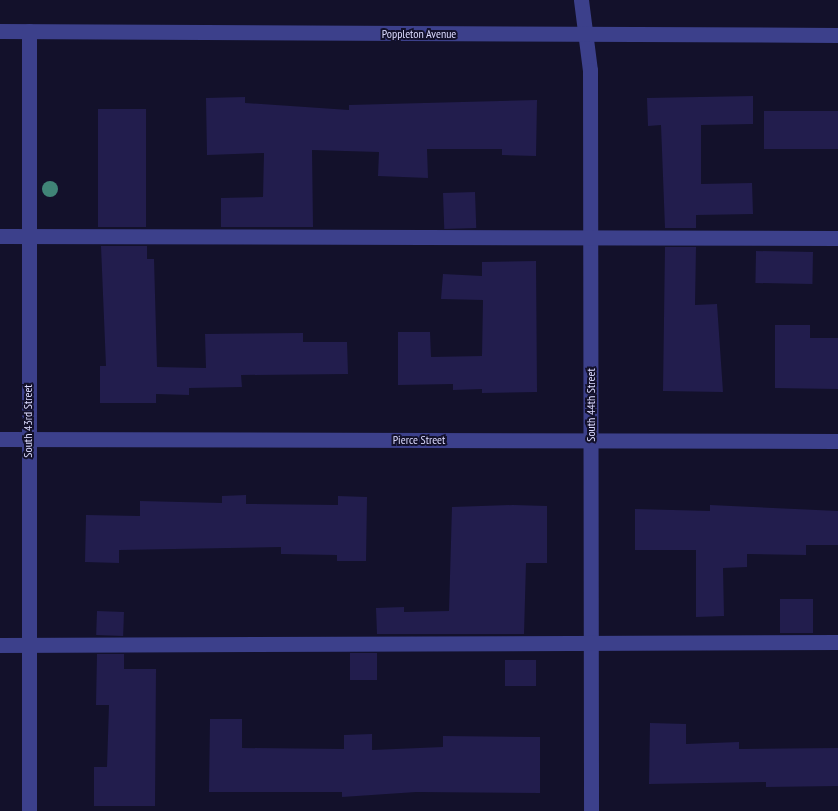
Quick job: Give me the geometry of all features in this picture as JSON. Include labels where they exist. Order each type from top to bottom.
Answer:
[{"type":"street","name":"South 44th Street","points":[[581,0],[590,70],[591,811]]},
{"type":"street","name":"Poppleton Avenue","points":[[0,31],[838,35]]},
{"type":"street","name":"South 43rd Street","points":[[29,31],[29,811]]},
{"type":"street","points":[[0,236],[838,238]]},
{"type":"street","name":"Pierce Street","points":[[0,440],[838,441]]},
{"type":"street","points":[[0,645],[591,640],[838,642]]},
{"type":"building","points":[[753,96],[753,124],[701,125],[701,184],[752,183],[753,214],[696,215],[696,228],[665,228],[661,125],[648,126],[647,98]]},
{"type":"building","points":[[245,97],[245,103],[349,110],[349,105],[537,100],[536,156],[502,155],[502,149],[427,149],[428,178],[378,176],[379,152],[312,150],[313,227],[221,227],[221,198],[263,197],[264,153],[207,155],[206,98]]},
{"type":"building","points":[[98,109],[146,109],[146,227],[98,227]]},
{"type":"building","points":[[764,111],[838,111],[838,149],[764,149]]},
{"type":"building","points":[[475,192],[476,228],[444,229],[443,193]]},
{"type":"building","points":[[101,246],[147,246],[147,259],[154,259],[157,367],[206,368],[205,334],[303,333],[303,342],[347,342],[348,374],[241,375],[242,387],[189,388],[189,395],[156,394],[156,403],[100,403],[100,366],[106,366]]},
{"type":"building","points":[[665,247],[696,247],[695,305],[717,304],[723,392],[663,391]]},
{"type":"building","points":[[756,251],[813,252],[812,284],[755,283]]},
{"type":"building","points":[[536,261],[537,392],[482,393],[482,389],[453,390],[453,384],[398,385],[398,332],[430,332],[431,357],[482,356],[483,300],[441,299],[443,274],[482,276],[482,262]]},
{"type":"building","points":[[775,325],[810,325],[810,338],[838,338],[838,389],[775,388]]},
{"type":"building","points":[[246,495],[246,504],[338,505],[338,496],[367,497],[366,561],[337,561],[337,555],[281,554],[281,547],[119,550],[119,563],[85,562],[86,515],[140,516],[140,501],[222,503],[222,496]]},
{"type":"building","points":[[710,505],[838,511],[838,545],[806,545],[806,555],[747,554],[747,567],[723,568],[724,616],[696,617],[696,550],[635,550],[635,509],[710,511]]},
{"type":"building","points":[[547,506],[547,563],[526,563],[524,634],[377,634],[376,608],[404,607],[404,612],[449,611],[452,507]]},
{"type":"building","points":[[780,599],[813,599],[813,633],[780,633]]},
{"type":"building","points":[[97,611],[124,612],[123,636],[96,635]]},
{"type":"building","points":[[350,653],[377,653],[377,680],[350,680]]},
{"type":"building","points":[[97,654],[124,654],[124,669],[156,669],[155,806],[94,806],[94,767],[107,767],[109,705],[96,705]]},
{"type":"building","points":[[505,660],[536,660],[536,686],[505,686]]},
{"type":"building","points":[[210,719],[242,719],[242,748],[344,749],[344,735],[372,734],[372,750],[443,747],[443,736],[540,737],[540,793],[416,792],[342,797],[342,792],[209,792]]},
{"type":"building","points":[[650,723],[686,724],[686,744],[739,742],[739,749],[838,748],[838,786],[766,787],[766,782],[649,784]]}]
